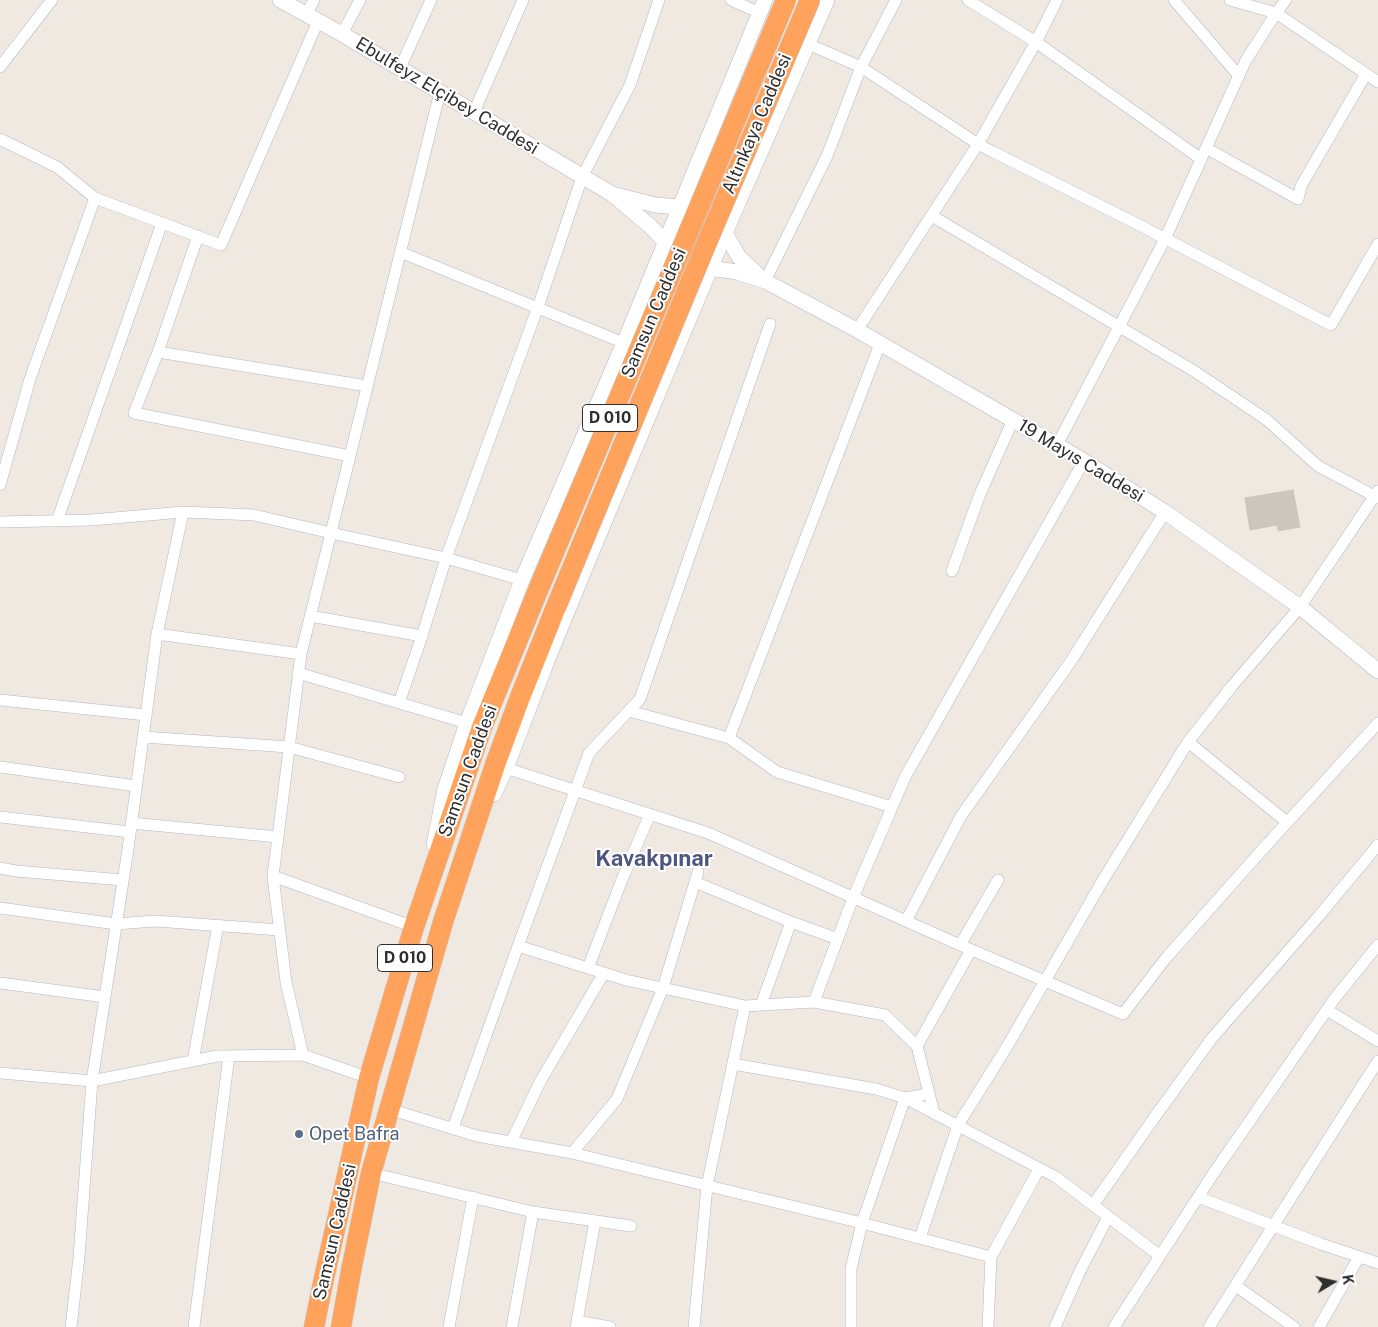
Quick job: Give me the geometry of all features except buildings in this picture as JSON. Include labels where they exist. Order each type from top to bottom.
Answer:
[{"type":"highway","name":"Altınkaya Caddesi","points":[[686,237],[786,0]]},
{"type":"highway","name":"Altınkaya Caddesi","points":[[705,247],[810,0]]},
{"type":"highway","name":"Samsun Caddesi","points":[[314,1327],[369,1078],[425,892],[482,728],[686,237]]},
{"type":"highway","name":"Samsun Caddesi","points":[[340,1327],[372,1173],[442,922],[464,858],[500,766],[519,700],[705,247]]},
{"type":"street","points":[[0,67],[52,0]]},
{"type":"street","name":"Ebulfeyz Elçibey Caddesi","points":[[280,0],[342,34],[612,194],[650,226],[666,243],[689,261]]},
{"type":"street","points":[[0,139],[58,167],[95,198],[221,245],[312,18],[314,0]]},
{"type":"street","points":[[342,34],[360,0]]},
{"type":"street","points":[[400,68],[431,0]]},
{"type":"street","points":[[474,112],[523,0]]},
{"type":"street","points":[[399,703],[446,558],[538,307],[582,177],[630,85],[659,0]]},
{"type":"street","points":[[425,892],[445,789],[467,723],[522,580],[666,243],[679,207],[762,7],[731,0]]},
{"type":"street","points":[[827,0],[725,233],[547,661],[500,766],[708,833],[965,948],[1122,1014],[1166,958],[1287,822],[1378,724]]},
{"type":"street","points":[[765,281],[827,156],[861,67],[896,0]]},
{"type":"street","points":[[968,0],[1036,42],[1201,160]]},
{"type":"street","points":[[857,330],[978,144],[1036,42],[1057,0]]},
{"type":"street","points":[[1174,0],[1239,76]]},
{"type":"street","points":[[1230,0],[1276,13],[1378,82]]},
{"type":"street","points":[[1057,445],[1165,239],[1246,62],[1286,0]]},
{"type":"street","points":[[808,44],[861,67],[978,144],[1331,325],[1378,244]]},
{"type":"street","points":[[1206,148],[1298,199],[1301,186],[1366,74]]},
{"type":"street","points":[[303,1055],[286,982],[273,876],[298,673],[310,616],[440,92]]},
{"type":"street","name":"Ebulfeyz Elçibey Caddesi","points":[[612,194],[655,205],[679,207],[706,218]]},
{"type":"street","points":[[0,485],[30,379],[95,198]]},
{"type":"street","points":[[920,1238],[958,1125],[1008,1045],[1103,880],[1188,742],[1232,686],[1300,607],[1377,495],[1318,466],[1267,420],[1194,371],[932,216]]},
{"type":"street","name":"19 Mayıs Caddesi","points":[[706,218],[725,233],[739,257],[765,281]]},
{"type":"street","points":[[57,520],[162,223]]},
{"type":"street","points":[[198,236],[158,352],[134,413],[350,456]]},
{"type":"street","points":[[400,252],[624,343]]},
{"type":"street","name":"19 Mayıs Caddesi","points":[[689,261],[710,269],[737,272],[765,281],[857,330],[1084,461],[1165,512],[1300,607],[1378,671]]},
{"type":"street","points":[[453,1128],[589,753],[640,700],[770,324]]},
{"type":"street","points":[[729,738],[880,344]]},
{"type":"street","points":[[158,352],[367,386]]},
{"type":"street","points":[[952,571],[980,494],[1012,420]]},
{"type":"street","points":[[814,1002],[853,898],[905,777],[1084,461]]},
{"type":"street","points":[[71,1327],[79,1257],[92,1081],[131,827],[157,634],[183,512]]},
{"type":"street","points":[[0,522],[91,520],[183,512],[254,515],[331,534],[446,558],[522,580]]},
{"type":"street","points":[[906,921],[961,816],[1071,661],[1165,512]]},
{"type":"street","points":[[310,616],[422,636]]},
{"type":"street","points":[[157,634],[301,654]]},
{"type":"street","points":[[298,673],[467,723]]},
{"type":"street","points":[[0,700],[146,715]]},
{"type":"street","points":[[629,711],[729,738],[777,772],[892,807]]},
{"type":"street","points":[[143,737],[289,747],[399,777]]},
{"type":"street","points":[[1188,742],[1287,822]]},
{"type":"street","points":[[0,767],[136,786]]},
{"type":"street","points":[[588,968],[621,882],[650,814]]},
{"type":"street","points":[[0,817],[278,837]]},
{"type":"street","points":[[1093,1205],[1212,1038],[1378,845]]},
{"type":"street","points":[[0,868],[123,880]]},
{"type":"street","points":[[273,876],[414,927]]},
{"type":"street","points":[[572,1153],[617,1099],[663,988],[697,877],[791,922],[838,938]]},
{"type":"street","points":[[917,1046],[998,880]]},
{"type":"street","points":[[0,908],[116,924],[155,920],[280,930]]},
{"type":"street","points":[[761,1005],[791,922]]},
{"type":"street","points":[[193,1061],[218,925]]},
{"type":"street","points":[[1114,1327],[1198,1197],[1327,1010],[1378,945]]},
{"type":"street","points":[[518,946],[626,980],[745,1006],[814,1002],[885,1015],[917,1046],[934,1113]]},
{"type":"street","points":[[511,1142],[541,1080],[604,973]]},
{"type":"street","points":[[0,983],[105,997]]},
{"type":"street","points":[[694,1327],[707,1186],[745,1006]]},
{"type":"street","points":[[1327,1010],[1378,1041]]},
{"type":"street","points":[[0,1073],[92,1081],[217,1056],[303,1055],[369,1078]]},
{"type":"street","points":[[194,1327],[229,1056]]},
{"type":"street","points":[[1209,1327],[1378,1061]]},
{"type":"street","points":[[733,1064],[876,1089],[905,1098],[1056,1177],[1160,1256]]},
{"type":"street","points":[[905,1098],[929,1094]]},
{"type":"street","points":[[851,1327],[851,1269],[862,1223],[905,1098]]},
{"type":"street","points":[[389,1109],[477,1136],[572,1153],[862,1223],[991,1257]]},
{"type":"street","points":[[988,1327],[991,1257],[1039,1168]]},
{"type":"street","points":[[372,1173],[533,1212],[631,1226]]},
{"type":"street","points":[[449,1327],[473,1197]]},
{"type":"street","points":[[1198,1197],[1378,1263]]},
{"type":"street","points":[[512,1327],[533,1212]]},
{"type":"street","points":[[1055,1327],[1080,1271],[1108,1217]]},
{"type":"street","points":[[594,1221],[576,1324],[610,1327]]},
{"type":"street","points":[[1319,1327],[1359,1257]]},
{"type":"street","points":[[1236,1286],[1294,1327]]},
{"type":"place","name":"Opet Bafra","points":[[299,1134]]},
{"type":"district","name":"Kavakpınar","points":[[654,859]]}]
